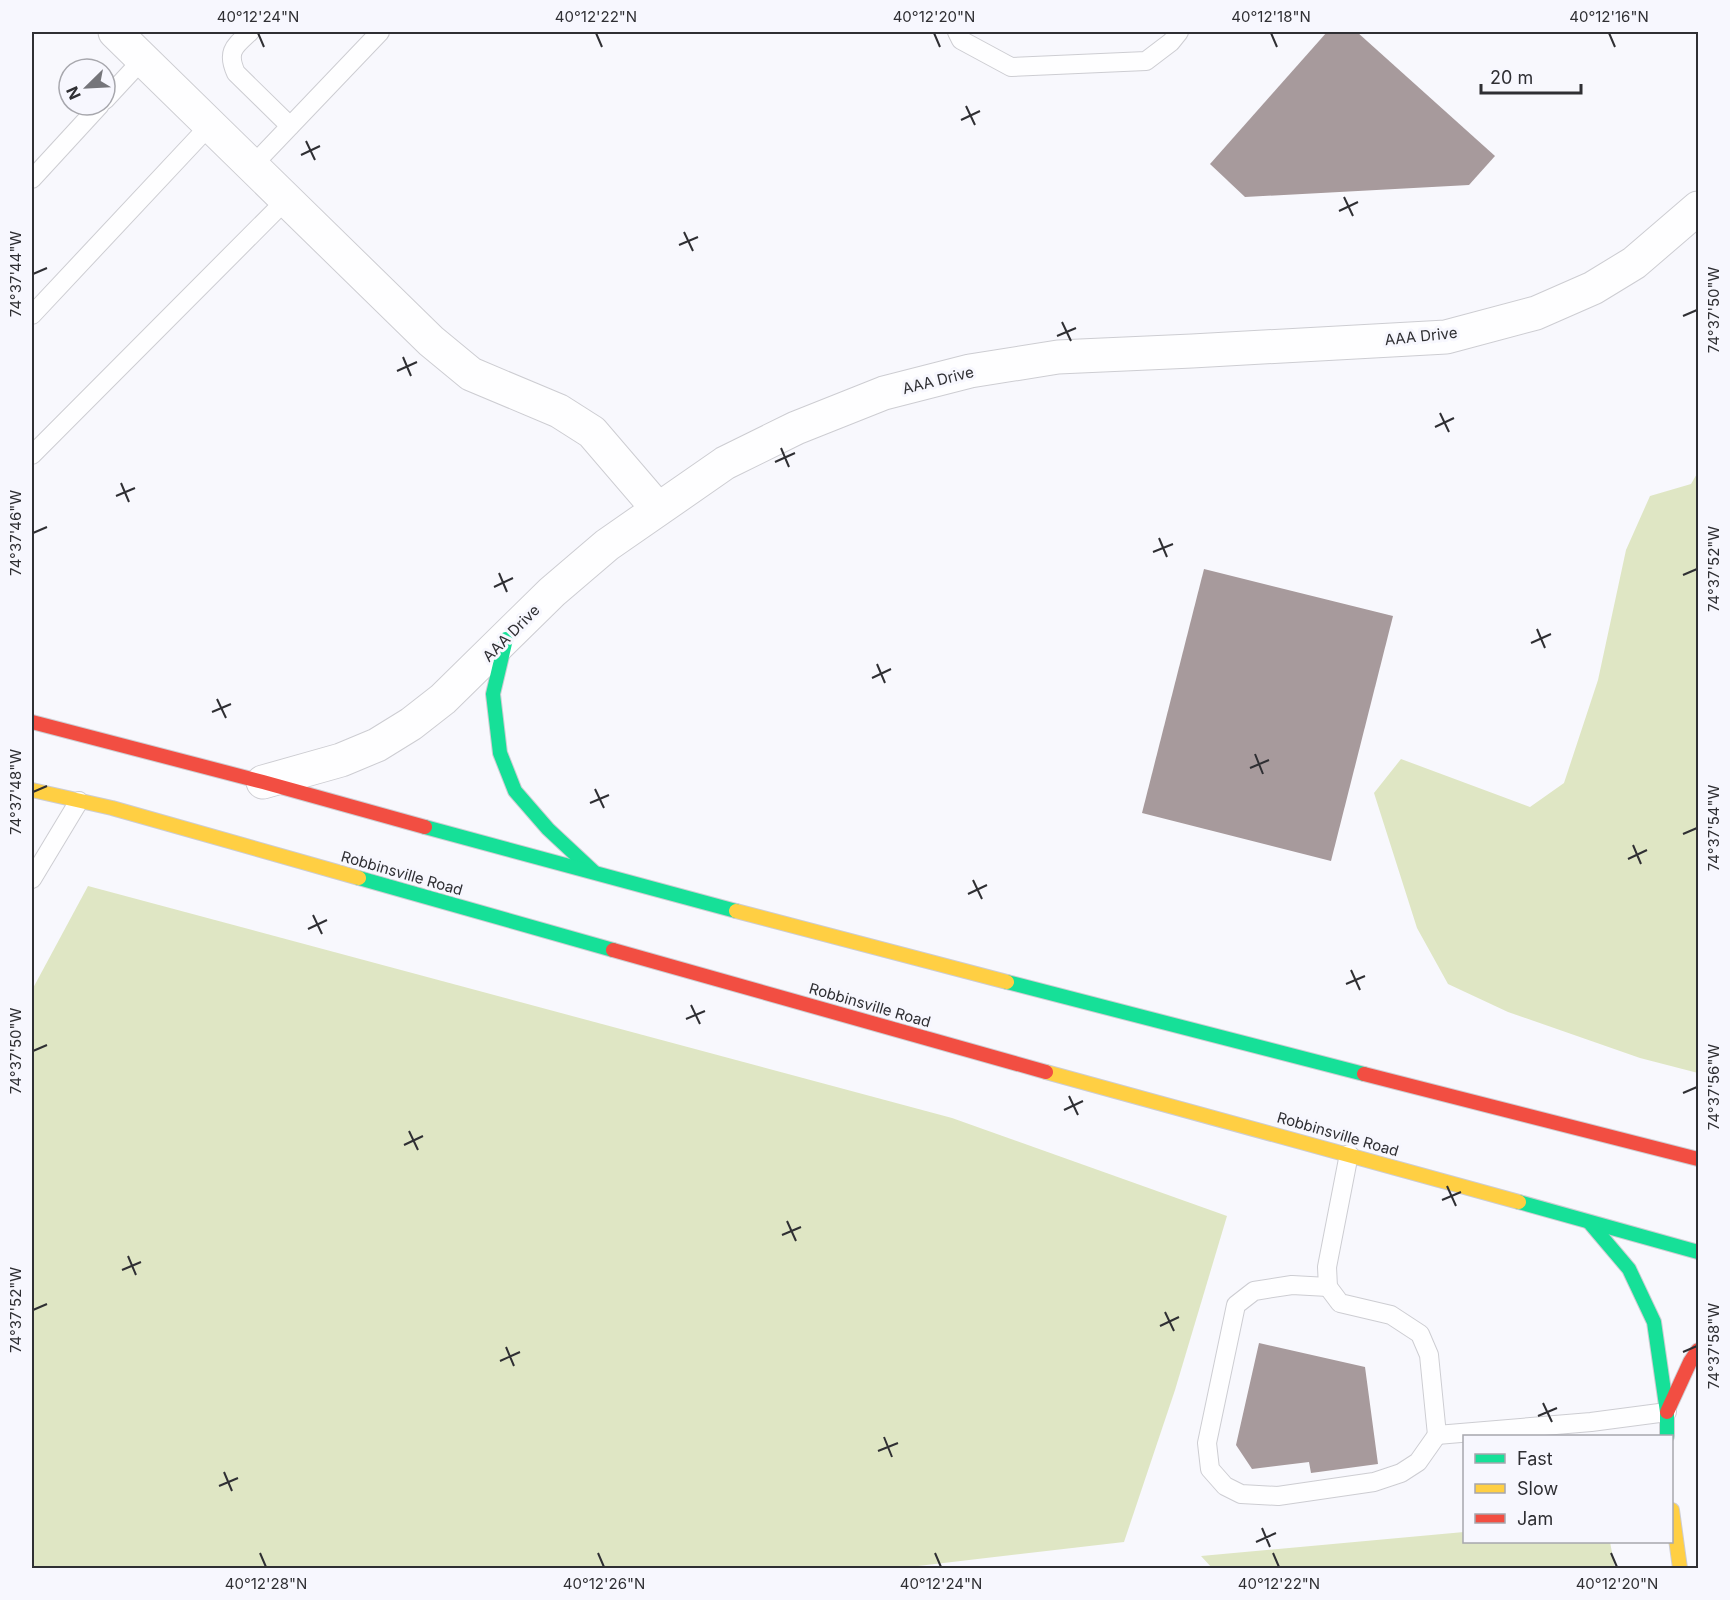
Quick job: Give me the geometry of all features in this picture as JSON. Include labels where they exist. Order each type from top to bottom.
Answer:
[{"type":"main road","points":[[506,639],[493,694],[500,753],[515,790],[548,829],[596,874]]},
{"type":"main road","points":[[32,722],[264,782],[596,874],[1186,1029],[1698,1159]]},
{"type":"main road","name":"Robbinsville Road","points":[[32,790],[123,812],[1029,1067],[1698,1252]]},
{"type":"main road","points":[[1611,1137],[1698,1148]]},
{"type":"main road","points":[[1590,1223],[1629,1269],[1654,1322],[1667,1435]]},
{"type":"main road","points":[[1666,1412],[1698,1350]]},
{"type":"main road","points":[[1673,1523],[1680,1569]]},
{"type":"street","points":[[115,32],[439,347],[471,374],[560,411],[592,432],[658,509]]},
{"type":"street","name":"AAA Drive","points":[[264,782],[341,760],[376,745],[411,724],[443,699],[552,592],[606,545],[725,463],[796,428],[884,393],[970,371],[1058,357],[1446,337],[1536,314],[1593,288],[1634,263],[1695,216]]},
{"type":"lane","points":[[250,32],[234,47],[231,55],[232,65],[236,73],[290,126]]},
{"type":"lane","points":[[252,166],[380,32]]},
{"type":"lane","points":[[957,32],[961,40],[1011,67],[1146,61],[1172,42],[1179,32]]},
{"type":"lane","points":[[117,87],[143,59]]},
{"type":"lane","points":[[32,179],[89,117]]},
{"type":"lane","points":[[32,315],[210,125]]},
{"type":"lane","points":[[32,455],[286,199]]},
{"type":"lane","points":[[32,879],[79,801]]},
{"type":"lane","points":[[1328,1287],[1292,1285],[1254,1291],[1236,1305],[1207,1443],[1210,1469],[1225,1486],[1241,1494],[1278,1496],[1374,1482],[1401,1473],[1419,1462],[1437,1435],[1429,1356],[1420,1334],[1391,1315],[1340,1304],[1328,1287],[1327,1267],[1349,1154]]},
{"type":"lane","points":[[1437,1435],[1591,1422],[1666,1412]]},
{"type":"green space","points":[[1698,472],[1698,1073],[1640,1058],[1508,1012],[1448,984],[1417,928],[1374,793],[1401,759],[1530,807],[1564,783],[1598,680],[1626,550],[1650,496],[1691,484]]},
{"type":"green space","points":[[88,886],[952,1118],[1227,1216],[1175,1390],[1124,1542],[901,1568],[32,1568],[32,990]]},
{"type":"green space","points":[[1463,1532],[1463,1543],[1610,1543],[1615,1568],[1212,1568],[1201,1556]]},
{"type":"building","points":[[1327,32],[1357,32],[1495,156],[1469,185],[1245,197],[1210,164]]},
{"type":"building","points":[[1204,569],[1393,616],[1331,861],[1142,813]]},
{"type":"building","points":[[1259,1343],[1365,1367],[1378,1464],[1311,1473],[1309,1462],[1252,1469],[1236,1445]]},
{"type":"traffic: fast","points":[[506,639],[493,694],[500,753],[515,791],[548,829],[593,871]]},
{"type":"traffic: fast","points":[[425,827],[736,911]]},
{"type":"traffic: fast","points":[[359,878],[613,950]]},
{"type":"traffic: fast","points":[[1007,982],[1364,1074]]},
{"type":"traffic: fast","points":[[1519,1202],[1698,1252]]},
{"type":"traffic: fast","points":[[1590,1223],[1629,1269],[1654,1322],[1667,1412],[1667,1435]]},
{"type":"traffic: slow","points":[[32,790],[112,808],[359,878]]},
{"type":"traffic: slow","points":[[736,911],[1007,982]]},
{"type":"traffic: slow","points":[[1046,1072],[1519,1202]]},
{"type":"traffic: slow","points":[[1673,1517],[1680,1568]]},
{"type":"traffic: jam","points":[[32,722],[425,827]]},
{"type":"traffic: jam","points":[[613,950],[1046,1072]]},
{"type":"traffic: jam","points":[[1364,1074],[1698,1159]]},
{"type":"traffic: jam","points":[[1667,1412],[1698,1350]]}]
